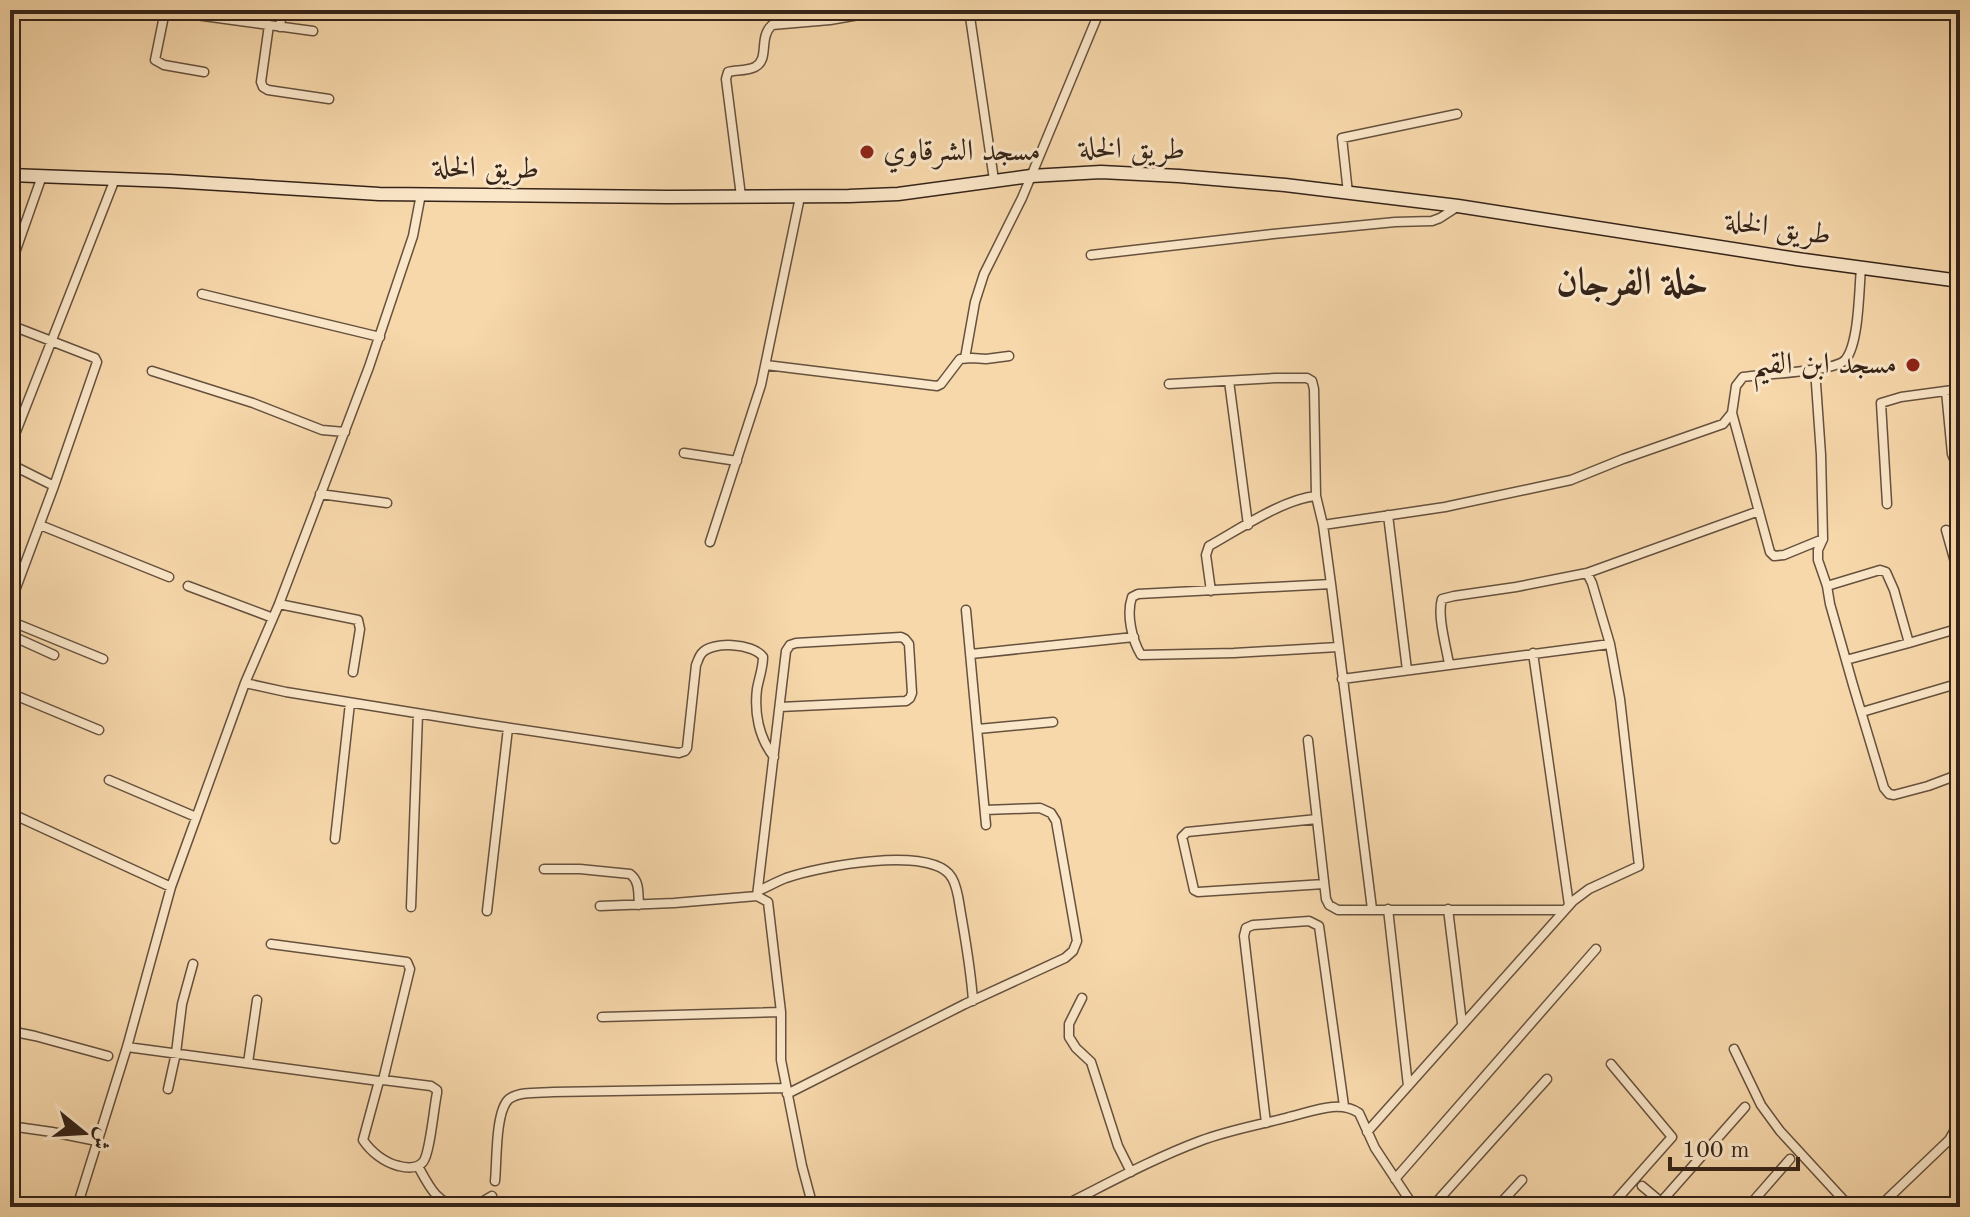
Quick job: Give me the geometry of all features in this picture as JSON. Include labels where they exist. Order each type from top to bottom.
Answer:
[{"type":"street","points":[[159,10],[198,12],[313,31]]},
{"type":"street","points":[[280,27],[282,10]]},
{"type":"street","points":[[741,196],[726,79],[728,72],[753,69],[758,65],[763,57],[765,33],[772,25],[830,20],[887,10]]},
{"type":"street","points":[[969,10],[994,180]]},
{"type":"street","points":[[965,358],[975,302],[984,274],[1022,198],[1100,10]]},
{"type":"street","points":[[165,11],[155,60],[157,63],[204,72]]},
{"type":"street","points":[[269,25],[261,82],[263,87],[329,99]]},
{"type":"street","points":[[1348,193],[1342,138],[1457,114]]},
{"type":"street","name":"طريق الخلة","points":[[10,175],[379,194],[638,197],[898,194],[1031,176],[1101,172],[1179,176],[1458,206],[1767,255],[1960,281]]},
{"type":"street","points":[[10,267],[42,176]]},
{"type":"street","points":[[10,447],[115,179]]},
{"type":"street","points":[[77,1207],[127,1047],[171,887],[245,683],[279,604],[380,337],[413,236],[421,194]]},
{"type":"street","points":[[710,542],[766,365],[800,197]]},
{"type":"street","points":[[1091,255],[1273,234],[1432,221],[1458,206]]},
{"type":"street","points":[[1823,539],[1784,555],[1774,556],[1770,552],[1732,413],[1736,386],[1743,377],[1838,365],[1846,359],[1857,319],[1861,268]]},
{"type":"street","points":[[202,294],[380,337]]},
{"type":"street","points":[[10,325],[95,358],[97,362],[10,604]]},
{"type":"street","points":[[766,365],[937,386],[956,362],[965,358],[1009,356]]},
{"type":"street","points":[[1815,369],[1823,539],[1818,560],[1884,788],[1894,795],[1960,774]]},
{"type":"street","points":[[152,371],[253,403],[322,430],[345,432]]},
{"type":"street","points":[[1169,384],[1275,378],[1307,378],[1312,381],[1316,496],[1323,525],[1372,909]]},
{"type":"street","points":[[1229,381],[1248,525]]},
{"type":"street","points":[[1887,504],[1881,403],[1901,397],[1960,389]]},
{"type":"street","points":[[1946,391],[1952,454],[1954,459],[1960,460]]},
{"type":"street","points":[[1323,525],[1445,507],[1571,480],[1723,424],[1732,413]]},
{"type":"street","points":[[684,453],[737,461]]},
{"type":"street","points":[[10,464],[54,486]]},
{"type":"street","points":[[320,494],[387,503]]},
{"type":"street","points":[[1211,591],[1206,555],[1209,546],[1279,507],[1316,496]]},
{"type":"street","points":[[1449,664],[1440,613],[1442,599],[1587,573],[1759,511]]},
{"type":"street","points":[[1388,515],[1407,670]]},
{"type":"street","points":[[40,525],[169,577]]},
{"type":"street","points":[[1946,530],[1960,580]]},
{"type":"street","points":[[1827,586],[1880,570],[1886,572],[1909,643]]},
{"type":"street","points":[[1367,1132],[1567,907],[1589,889],[1639,866],[1620,699],[1610,644],[1587,573]]},
{"type":"street","points":[[1331,584],[1134,595],[1129,607],[1134,637],[1139,653],[1143,655],[1338,647]]},
{"type":"street","points":[[188,586],[273,618]]},
{"type":"street","points":[[279,604],[358,620],[360,629],[353,672]]},
{"type":"street","points":[[966,610],[986,825]]},
{"type":"street","points":[[10,621],[103,659]]},
{"type":"street","points":[[1846,660],[1960,628]]},
{"type":"street","points":[[10,635],[54,655]]},
{"type":"street","points":[[757,894],[786,651],[796,643],[901,637],[909,644],[912,693],[906,701],[780,707]]},
{"type":"street","points":[[971,654],[1134,637]]},
{"type":"street","points":[[1342,679],[1610,644]]},
{"type":"street","points":[[245,683],[418,714],[682,753],[687,748],[699,656],[708,649],[738,646],[757,650],[763,657],[757,690],[758,716],[764,743],[774,757]]},
{"type":"street","points":[[1533,653],[1567,907]]},
{"type":"street","points":[[1862,712],[1960,683]]},
{"type":"street","points":[[10,693],[99,730]]},
{"type":"street","points":[[335,839],[350,703]]},
{"type":"street","points":[[411,907],[418,714]]},
{"type":"street","points":[[978,729],[1053,722]]},
{"type":"street","points":[[487,911],[508,728]]},
{"type":"street","points":[[1308,740],[1324,884],[1328,903],[1333,908],[1567,907]]},
{"type":"street","points":[[109,780],[196,817]]},
{"type":"street","points":[[495,1181],[501,1113],[509,1099],[521,1095],[569,1092],[786,1091],[1065,958],[1073,951],[1077,941],[1056,821],[1051,813],[1040,808],[985,810]]},
{"type":"street","points":[[10,813],[171,887]]},
{"type":"street","points":[[1317,819],[1187,832],[1182,837],[1194,890],[1198,892],[1324,884]]},
{"type":"street","points":[[600,906],[757,894],[786,878],[844,865],[900,859],[916,861],[943,869],[954,881],[970,966],[973,1001]]},
{"type":"street","points":[[544,869],[630,874],[638,884],[639,905]]},
{"type":"street","points":[[757,894],[765,899],[769,907],[781,1012],[781,1060],[813,1207]]},
{"type":"street","points":[[1388,909],[1408,1086]]},
{"type":"street","points":[[1448,909],[1462,1023]]},
{"type":"street","points":[[1266,1123],[1244,936],[1246,928],[1253,925],[1309,921],[1319,926],[1344,1106]]},
{"type":"street","points":[[127,1047],[248,1063],[381,1080],[431,1086],[437,1090],[426,1156],[418,1166],[399,1167],[388,1162],[363,1140],[381,1080],[410,969],[407,962],[271,944]]},
{"type":"street","points":[[1395,1179],[1596,949]]},
{"type":"street","points":[[168,1089],[182,1004],[193,964]]},
{"type":"street","points":[[1082,998],[1069,1024],[1069,1037],[1091,1062],[1118,1146],[1131,1172]]},
{"type":"street","points":[[248,1063],[257,1000]]},
{"type":"street","points":[[602,1017],[781,1012]]},
{"type":"street","points":[[10,1031],[108,1056]]},
{"type":"street","points":[[1734,1049],[1761,1105],[1780,1131],[1850,1207]]},
{"type":"street","points":[[1610,1207],[1672,1137],[1611,1064]]},
{"type":"street","points":[[1432,1207],[1547,1079]]},
{"type":"street","points":[[1061,1207],[1199,1141],[1318,1109],[1344,1106],[1359,1113],[1375,1148],[1414,1207]]},
{"type":"street","points":[[1642,1186],[1664,1205],[1745,1107]]},
{"type":"street","points":[[1879,1207],[1949,1140],[1960,1121]]},
{"type":"street","points":[[10,1126],[97,1141]]},
{"type":"street","points":[[1748,1207],[1790,1159]]},
{"type":"street","points":[[418,1166],[436,1195],[450,1205],[460,1207]]},
{"type":"street","points":[[1497,1207],[1522,1180]]},
{"type":"street","points":[[469,1207],[492,1196]]},
{"type":"street","points":[[1952,1207],[1960,1202]]},
{"type":"place","name":"مسجد الشرقاوي","points":[[867,152]]},
{"type":"place","name":"مسجد ابن القيم","points":[[1913,365]]},
{"type":"district","name":"خلة الفرجان","points":[[1632,284]]}]
